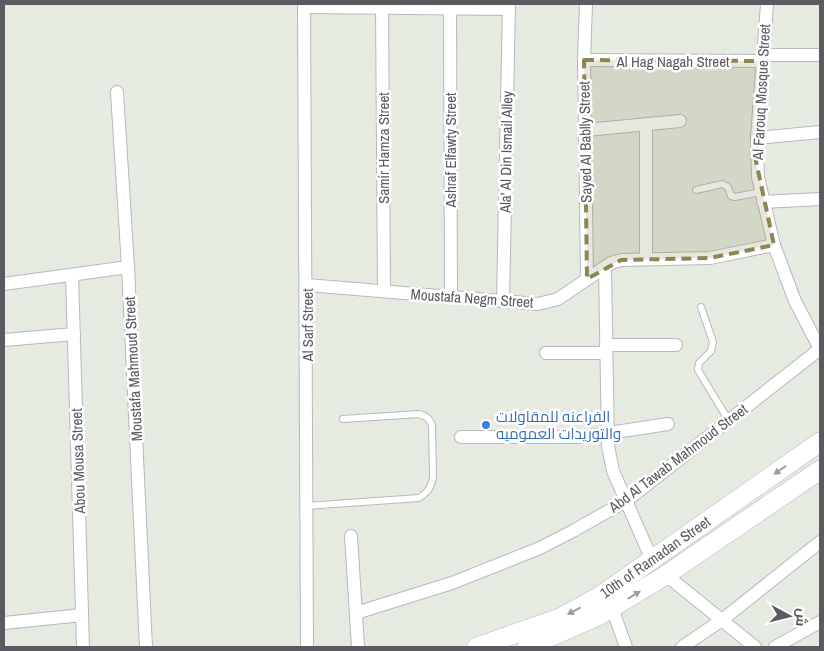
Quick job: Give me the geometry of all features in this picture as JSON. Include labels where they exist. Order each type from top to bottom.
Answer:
[{"type":"main road","name":"10th of Ramadan Street","points":[[477,647],[560,618],[600,596],[820,442]]},
{"type":"main road","name":"10th of Ramadan Street","points":[[527,647],[564,632],[612,608],[666,576],[820,470]]},
{"type":"street","name":"Sayed Al Bablly Street","points":[[586,4],[584,60],[587,280]]},
{"type":"street","name":"Al Farouq Mosque Street","points":[[767,4],[756,138],[756,161],[762,197],[774,245],[795,301],[820,349]]},
{"type":"street","points":[[304,6],[509,6]]},
{"type":"street","name":"Al Sarf Street","points":[[304,6],[308,647]]},
{"type":"street","name":"Samir Hamza Street","points":[[382,6],[384,292]]},
{"type":"street","name":"Ashraf Elfawty Street","points":[[450,6],[450,297]]},
{"type":"street","name":"Ala' Al Din Ismail Alley","points":[[502,301],[509,6]]},
{"type":"street","name":"Al Hag Nagah Street","points":[[584,60],[762,58],[820,55]]},
{"type":"street","name":"Moustafa Mahmoud Street","points":[[118,92],[146,647]]},
{"type":"street","points":[[586,130],[680,121]]},
{"type":"street","points":[[646,124],[646,259]]},
{"type":"street","points":[[756,138],[820,132]]},
{"type":"street","points":[[762,197],[820,199]]},
{"type":"street","name":"Moustafa Negm Street","points":[[307,285],[545,303],[558,299],[605,267],[621,260],[710,258],[774,245]]},
{"type":"street","points":[[4,284],[128,267]]},
{"type":"street","points":[[605,267],[608,446],[613,471],[652,560]]},
{"type":"street","name":"Abou Mousa Street","points":[[72,275],[83,647]]},
{"type":"street","points":[[4,340],[74,334]]},
{"type":"street","points":[[546,353],[676,345]]},
{"type":"street","name":"Abd Al Tawab Mahmoud Street","points":[[356,613],[452,582],[540,548],[573,532],[626,501],[820,349]]},
{"type":"street","points":[[461,437],[583,437],[668,424]]},
{"type":"street","points":[[351,536],[358,647]]},
{"type":"street","points":[[682,647],[722,620],[820,542]]},
{"type":"street","points":[[666,576],[755,647]]},
{"type":"street","points":[[612,608],[626,647]]},
{"type":"street","points":[[4,623],[82,615]]},
{"type":"street","points":[[775,647],[820,622]]},
{"type":"lane","points":[[696,190],[722,184],[728,187],[731,196],[762,197]]},
{"type":"lane","points":[[701,306],[713,342],[711,351],[699,363],[698,370],[728,421]]},
{"type":"lane","points":[[306,506],[419,498],[431,486],[433,477],[432,425],[426,415],[343,419]]},
{"type":"highlighted area","points":[[584,60],[762,61],[756,161],[774,245],[710,258],[621,260],[587,279]]},
{"type":"place","name":"الفراعنه للمقاولات والتوريدات العموميه","points":[[486,425]]}]
